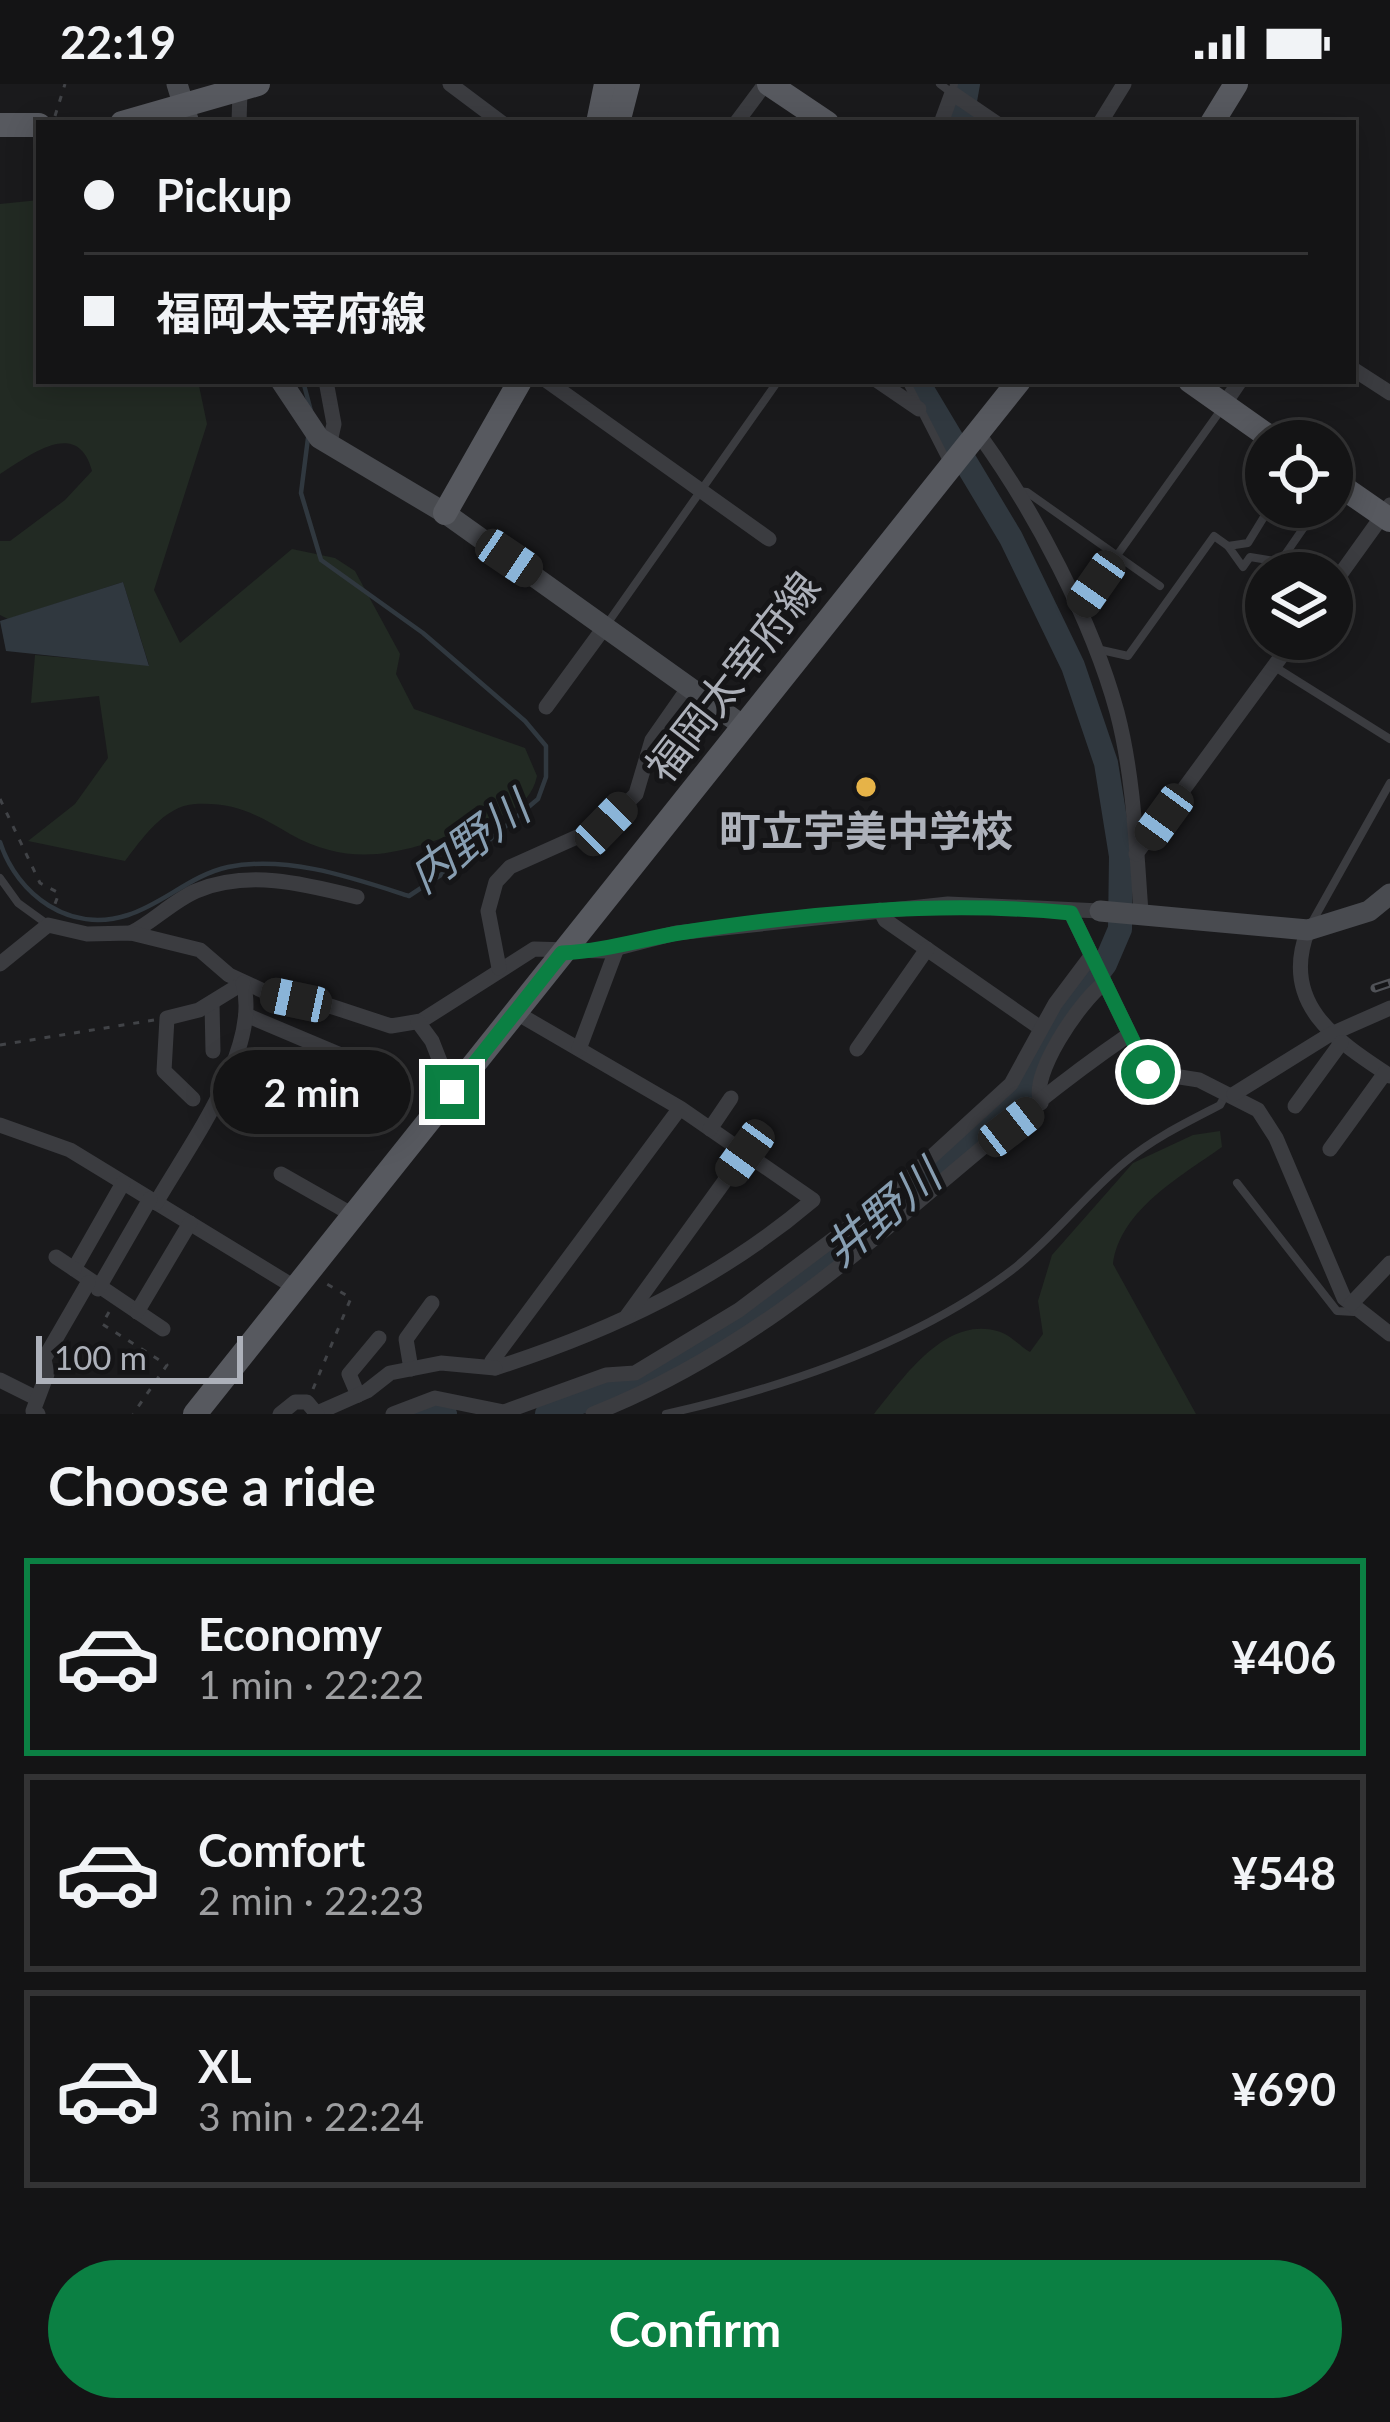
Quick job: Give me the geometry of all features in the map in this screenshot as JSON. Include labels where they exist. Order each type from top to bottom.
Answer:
[{"type":"main road","points":[[599,120],[606,84]]},
{"type":"main road","points":[[619,120],[628,84]]},
{"type":"main road","points":[[767,84],[822,120]]},
{"type":"main road","points":[[1214,120],[1236,84]]},
{"type":"main road","points":[[132,120],[245,88]]},
{"type":"main road","points":[[0,125],[36,125]]},
{"type":"main road","points":[[445,513],[508,384]]},
{"type":"main road","points":[[445,513],[518,384]]},
{"type":"main road","name":"福岡太宰府線","points":[[195,1414],[1017,384]]},
{"type":"main road","points":[[1194,384],[1245,421]]},
{"type":"main road","points":[[1353,494],[1388,514]]},
{"type":"street","points":[[450,84],[498,120]]},
{"type":"street","points":[[738,120],[767,84]]},
{"type":"street","points":[[1102,120],[1124,84]]},
{"type":"street","points":[[240,120],[245,88]]},
{"type":"street","points":[[942,120],[951,89],[991,120]]},
{"type":"street","points":[[1356,371],[1390,393]]},
{"type":"street","points":[[282,384],[293,406],[324,442],[445,513],[742,725]]},
{"type":"street","points":[[324,442],[334,424],[327,384]]},
{"type":"street","points":[[553,384],[769,539]]},
{"type":"street","points":[[882,384],[919,409]]},
{"type":"street","points":[[1223,406],[1238,384]]},
{"type":"street","points":[[976,436],[1015,491],[1092,647],[1116,711],[1130,779],[1141,912]]},
{"type":"street","points":[[1353,559],[1388,514]]},
{"type":"street","points":[[546,707],[606,625]]},
{"type":"street","points":[[1136,854],[1278,660]]},
{"type":"street","points":[[499,968],[488,911],[496,882],[510,867],[606,824],[636,794],[652,740],[689,686]]},
{"type":"street","points":[[131,933],[193,892],[214,886],[283,880],[357,897]]},
{"type":"street","points":[[0,964],[48,925],[87,934],[131,933],[200,950],[243,982],[375,1023],[418,1022],[534,949],[562,953],[617,948],[676,934],[948,904],[1071,913],[1141,912],[1308,930],[1369,911],[1390,895]]},
{"type":"street","points":[[880,910],[1039,1027]]},
{"type":"street","points":[[1071,913],[1148,1072],[1199,1080],[1258,1110],[1276,1138],[1330,1273],[1356,1308],[1390,1334]]},
{"type":"street","points":[[1308,930],[1300,949],[1301,979],[1335,1040],[1387,1075],[1330,1149]]},
{"type":"street","points":[[579,1049],[617,948]]},
{"type":"street","points":[[857,1048],[927,949]]},
{"type":"street","points":[[393,1414],[435,1398],[504,1412],[606,1376],[635,1373],[740,1310],[880,1204],[1002,1093],[1024,1068],[1055,1004],[1091,956]]},
{"type":"street","points":[[193,1099],[164,1071],[167,1018],[212,1004],[243,982]]},
{"type":"street","points":[[0,1380],[37,1406],[47,1374],[44,1360],[220,1093],[246,1016],[243,982]]},
{"type":"street","points":[[1041,1103],[1039,1080],[1072,1019],[1103,984]]},
{"type":"street","points":[[212,1004],[213,1051]]},
{"type":"street","points":[[1230,1094],[1390,1008]]},
{"type":"street","points":[[280,1414],[296,1402],[314,1410],[358,1395],[390,1373],[441,1363],[495,1368],[626,1318],[716,1274],[813,1200],[680,1108],[515,1012]]},
{"type":"street","points":[[246,1016],[343,1056]]},
{"type":"street","points":[[418,1022],[432,1041],[452,1092]]},
{"type":"street","points":[[593,1414],[737,1345],[817,1288],[1127,1036]]},
{"type":"street","points":[[1295,1106],[1335,1040]]},
{"type":"street","points":[[710,1129],[731,1098]]},
{"type":"street","points":[[495,1368],[492,1361],[680,1108]]},
{"type":"street","points":[[0,1125],[70,1150],[190,1223],[302,1280]]},
{"type":"street","points":[[626,1318],[745,1153]]},
{"type":"street","points":[[281,1174],[353,1215]]},
{"type":"street","points":[[74,1270],[123,1183]]},
{"type":"street","points":[[137,1312],[190,1223]]},
{"type":"street","points":[[56,1257],[163,1329]]},
{"type":"street","points":[[1356,1308],[1390,1263]]},
{"type":"street","points":[[411,1369],[406,1339],[432,1303]]},
{"type":"street","points":[[358,1395],[349,1375],[379,1338]]},
{"type":"lane","points":[[606,625],[776,384]]},
{"type":"lane","points":[[907,384],[950,467]]},
{"type":"lane","points":[[1076,613],[1223,406]]},
{"type":"lane","points":[[1015,491],[1027,492],[1160,586]]},
{"type":"lane","points":[[1228,546],[1247,543],[1257,528]]},
{"type":"lane","points":[[1092,647],[1128,656],[1214,536],[1243,567],[1250,557],[1280,562],[1303,528]]},
{"type":"lane","points":[[1274,666],[1390,740]]},
{"type":"lane","points":[[1308,930],[1390,783]]},
{"type":"lane","points":[[0,878],[18,903],[48,925]]},
{"type":"lane","points":[[666,1414],[790,1380],[872,1348],[985,1289],[1016,1267],[1126,1161],[1220,1105],[1230,1094]]},
{"type":"lane","points":[[1237,1183],[1337,1311],[1356,1308]]},
{"type":"path","points":[[56,120],[65,84]]},
{"type":"path","points":[[0,799],[40,883],[59,893],[48,925]]},
{"type":"path","points":[[0,1046],[167,1018]]},
{"type":"path","points":[[302,1280],[351,1298],[314,1410]]},
{"type":"path","points":[[116,1300],[102,1324],[167,1365],[133,1414]]},
{"type":"shaded area","points":[[36,200],[36,384],[199,384],[207,424],[154,590],[180,643],[292,549],[335,558],[355,571],[400,654],[396,674],[414,709],[525,748],[537,776],[522,802],[476,826],[384,853],[338,852],[315,846],[246,811],[210,804],[184,806],[164,817],[125,861],[28,841],[75,804],[108,758],[99,696],[31,703],[35,655],[149,665],[123,582],[8,619],[0,615],[0,541],[10,541],[65,500],[92,471],[85,455],[65,443],[39,450],[0,474],[0,204]]},
{"type":"shaded area","points":[[123,582],[149,666],[6,651],[0,621]]},
{"type":"shaded area","points":[[1220,1131],[1222,1147],[1139,1211],[1118,1245],[1113,1264],[1196,1414],[874,1414],[926,1354],[959,1333],[997,1331],[1030,1352],[1043,1334],[1038,1301],[1052,1255],[1133,1163],[1193,1135]]},
{"type":"waterway","name":"井野川","points":[[962,120],[968,84]]},
{"type":"waterway","name":"内野川","points":[[304,384],[312,415]]},
{"type":"waterway","name":"井野川","points":[[547,1414],[640,1381],[737,1331],[883,1214],[1027,1087],[1053,1033],[1105,964],[1120,929],[1121,856],[1106,763],[1073,666],[1011,538],[919,384]]},
{"type":"waterway","name":"内野川","points":[[0,842],[8,861],[33,893],[49,906],[86,919],[128,915],[215,871],[251,864],[320,870],[409,896],[474,853],[538,799],[546,777],[546,746],[525,721],[423,633],[321,560],[301,493],[308,438]]},
{"type":"waterway","name":"井野川","points":[[425,1414],[445,1414]]},
{"type":"railway","points":[[1375,988],[1390,983]]},
{"type":"place","name":"町立宇美中学校","points":[[866,787]]},
{"type":"route","points":[[452,1092],[562,953],[606,951],[676,934],[948,904],[1071,913],[1148,1072]]}]
